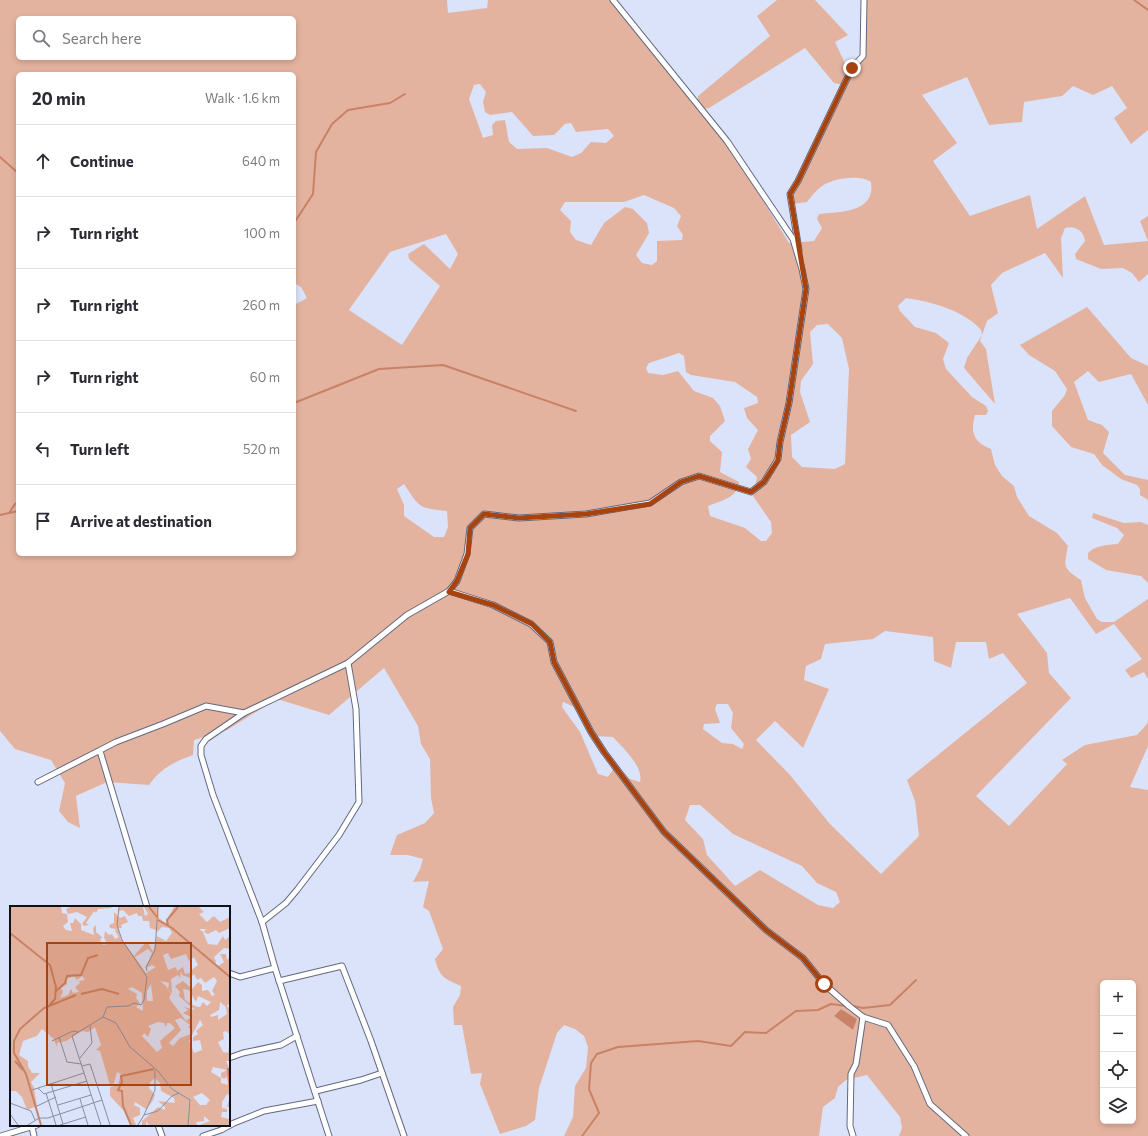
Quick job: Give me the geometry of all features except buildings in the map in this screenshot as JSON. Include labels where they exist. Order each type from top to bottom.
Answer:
[{"type":"street","points":[[613,0],[727,141],[793,239],[802,269]]},
{"type":"street","points":[[329,1136],[316,1091],[275,968],[262,922],[213,796],[201,755],[201,746],[206,739],[244,713],[348,663],[407,615],[449,592],[457,581],[468,554],[470,528],[484,514],[519,518],[586,514],[650,504],[681,482],[699,476],[751,492],[764,482],[778,460],[780,442],[789,403],[806,289],[790,194],[798,181],[852,68],[863,56],[864,0]]},
{"type":"street","points":[[449,592],[493,605],[532,624],[550,642],[554,662],[591,732],[604,752],[664,832],[766,930],[803,958],[824,984],[863,1017],[888,1025],[914,1066],[930,1104],[966,1136]]},
{"type":"street","points":[[262,922],[286,903],[297,890],[339,835],[359,802],[356,709],[348,663]]},
{"type":"street","points":[[38,782],[116,742],[206,706],[244,713]]},
{"type":"street","points":[[100,751],[147,906]]},
{"type":"street","points":[[280,981],[342,966],[371,1041],[404,1136]]},
{"type":"street","points":[[230,973],[240,977],[275,968]]},
{"type":"street","points":[[853,1136],[850,1126],[851,1074],[856,1064],[863,1017]]},
{"type":"street","points":[[230,1058],[243,1053],[281,1045],[297,1036]]},
{"type":"street","points":[[316,1091],[382,1073]]},
{"type":"street","points":[[230,1124],[264,1111],[318,1101]]},
{"type":"street","points":[[1,1136],[35,1126],[34,1136]]},
{"type":"street","points":[[158,1126],[162,1136]]},
{"type":"street","points":[[203,1136],[221,1130],[228,1126]]},
{"type":"shaded area","points":[[0,0],[447,0],[448,13],[487,8],[488,0],[617,0],[656,54],[729,145],[789,243],[814,241],[822,228],[817,219],[819,214],[842,212],[857,208],[864,204],[871,192],[871,182],[861,178],[840,179],[822,186],[807,202],[793,204],[792,196],[825,132],[844,85],[834,83],[805,48],[709,108],[704,109],[698,101],[698,96],[770,36],[757,16],[777,0],[815,0],[848,35],[835,42],[849,72],[864,52],[864,0],[1148,0],[1148,130],[1131,144],[1114,118],[1127,108],[1112,86],[1093,95],[1073,86],[1062,96],[1024,102],[1022,122],[989,125],[967,77],[922,95],[957,143],[933,161],[970,216],[1030,195],[1037,229],[1085,196],[1104,245],[1148,241],[1148,274],[1139,282],[1132,273],[1123,268],[1101,269],[1076,259],[1075,254],[1085,241],[1083,234],[1072,227],[1065,228],[1061,238],[1063,278],[1045,253],[1002,273],[991,285],[998,313],[987,321],[980,341],[986,349],[995,404],[964,368],[967,358],[982,335],[981,330],[966,317],[936,304],[906,298],[898,306],[900,311],[915,327],[936,333],[949,343],[943,359],[946,369],[972,397],[986,406],[988,411],[986,415],[975,415],[973,432],[977,440],[991,449],[995,465],[1002,476],[1014,486],[1017,497],[1029,516],[1057,533],[1068,546],[1065,563],[1067,569],[1081,580],[1085,598],[1097,619],[1102,622],[1114,622],[1148,599],[1148,679],[1144,672],[1131,678],[1125,670],[1142,659],[1114,624],[1096,634],[1070,598],[1017,614],[1047,653],[1049,673],[1071,698],[976,796],[1009,826],[1067,764],[1062,760],[1085,745],[1137,735],[1147,724],[1148,720],[1148,746],[1130,787],[1148,790],[1148,1136],[899,1136],[902,1128],[900,1117],[867,1075],[846,1080],[838,1087],[835,1098],[823,1107],[819,1136],[564,1136],[573,1117],[575,1086],[586,1068],[588,1047],[584,1036],[575,1029],[564,1025],[557,1033],[539,1088],[535,1120],[526,1126],[500,1134],[480,1084],[482,1073],[471,1074],[462,1025],[454,1025],[453,1007],[460,995],[461,986],[444,977],[438,970],[435,959],[443,949],[429,911],[423,907],[429,881],[413,882],[420,869],[423,859],[408,855],[390,855],[397,835],[425,823],[434,813],[431,798],[430,759],[421,744],[418,726],[384,668],[329,715],[277,699],[227,730],[194,740],[193,755],[168,766],[158,774],[149,785],[107,782],[76,796],[80,828],[68,822],[59,811],[65,783],[51,760],[15,749],[0,731]],"holes":[[[480,84],[486,92],[483,102],[485,112],[490,115],[512,112],[533,136],[554,135],[565,124],[571,123],[576,132],[608,129],[614,136],[606,143],[591,142],[581,153],[572,157],[547,148],[517,149],[509,142],[505,120],[496,121],[492,125],[493,135],[483,138],[469,99],[474,85]],[[644,195],[674,208],[681,216],[677,226],[683,235],[682,240],[657,241],[657,261],[652,265],[642,263],[636,255],[649,233],[647,223],[633,209],[625,207],[604,223],[591,245],[576,240],[570,232],[571,221],[560,210],[565,202],[624,202]],[[446,234],[458,254],[450,269],[424,244],[408,254],[409,259],[440,286],[402,345],[349,310],[390,252]],[[828,324],[842,338],[849,369],[845,464],[835,469],[802,467],[792,457],[791,435],[810,422],[800,392],[801,381],[813,364],[810,332],[817,325]],[[679,353],[684,356],[686,372],[691,375],[735,382],[757,397],[758,403],[744,408],[747,418],[758,430],[748,449],[751,459],[746,467],[757,477],[753,496],[771,522],[772,533],[766,541],[761,541],[745,528],[710,516],[708,506],[732,495],[738,487],[739,482],[720,472],[722,452],[710,441],[710,436],[725,421],[720,406],[713,398],[694,391],[678,371],[663,375],[648,373],[646,368],[649,363]],[[404,484],[413,498],[421,505],[430,509],[447,511],[448,527],[444,537],[434,537],[404,516],[404,505],[397,489]],[[885,631],[933,637],[934,661],[951,668],[956,642],[986,642],[989,659],[1003,653],[1027,683],[907,780],[915,801],[919,836],[881,874],[830,824],[790,775],[756,740],[775,721],[803,748],[829,689],[804,680],[806,666],[821,659],[825,644],[873,639]],[[563,702],[577,708],[593,736],[613,737],[636,764],[639,770],[640,782],[630,779],[619,768],[614,768],[608,777],[598,774],[580,732],[562,707]],[[717,704],[728,704],[733,713],[731,728],[744,744],[742,749],[733,744],[722,743],[703,729],[704,724],[720,723],[715,709]],[[690,805],[700,805],[733,834],[802,866],[817,883],[836,892],[840,902],[833,908],[818,905],[760,870],[735,886],[707,855],[703,839],[685,820]],[[841,1009],[857,1019],[853,1030],[834,1016]]]},
{"type":"shaded area","points":[[1148,216],[1148,241],[1140,221]]},
{"type":"shaded area","points":[[1087,307],[1131,358],[1148,366],[1148,405],[1131,374],[1099,382],[1088,371],[1074,382],[1088,420],[1102,425],[1109,432],[1103,453],[1125,475],[1148,480],[1148,500],[1140,495],[1140,489],[1137,485],[1121,479],[1102,465],[1094,454],[1071,447],[1052,426],[1052,411],[1065,395],[1067,389],[1055,371],[1029,355],[1020,345]]},
{"type":"shaded area","points":[[1093,513],[1124,523],[1141,522],[1148,525],[1148,583],[1141,576],[1106,570],[1088,559],[1088,553],[1091,550],[1102,546],[1118,544],[1124,535],[1117,528],[1092,518]]},
{"type":"shaded area","points":[[841,1009],[857,1019],[853,1030],[834,1016]]},
{"type":"waterway","points":[[1134,0],[1148,10]]},
{"type":"waterway","points":[[296,220],[313,194],[316,152],[332,124],[348,110],[390,103],[405,94]]},
{"type":"waterway","points":[[0,157],[16,171]]},
{"type":"waterway","points":[[296,402],[379,369],[443,365],[576,411]]},
{"type":"waterway","points":[[9,513],[16,503]]},
{"type":"waterway","points":[[0,515],[16,511]]},
{"type":"waterway","points":[[853,1006],[863,1008],[890,1005],[916,980]]},
{"type":"waterway","points":[[582,1136],[599,1113],[589,1089],[591,1063],[597,1054],[618,1047],[698,1041],[731,1046],[745,1032],[766,1033],[796,1011],[818,1010],[831,1004],[846,1006]]},
{"type":"route","points":[[824,984],[803,958],[766,930],[664,832],[604,752],[591,732],[554,662],[550,642],[532,624],[493,605],[449,592],[457,581],[468,554],[470,528],[484,514],[519,518],[586,514],[650,504],[681,482],[699,476],[751,492],[764,482],[778,460],[780,442],[789,403],[806,289],[790,194],[798,181],[852,68]]}]
